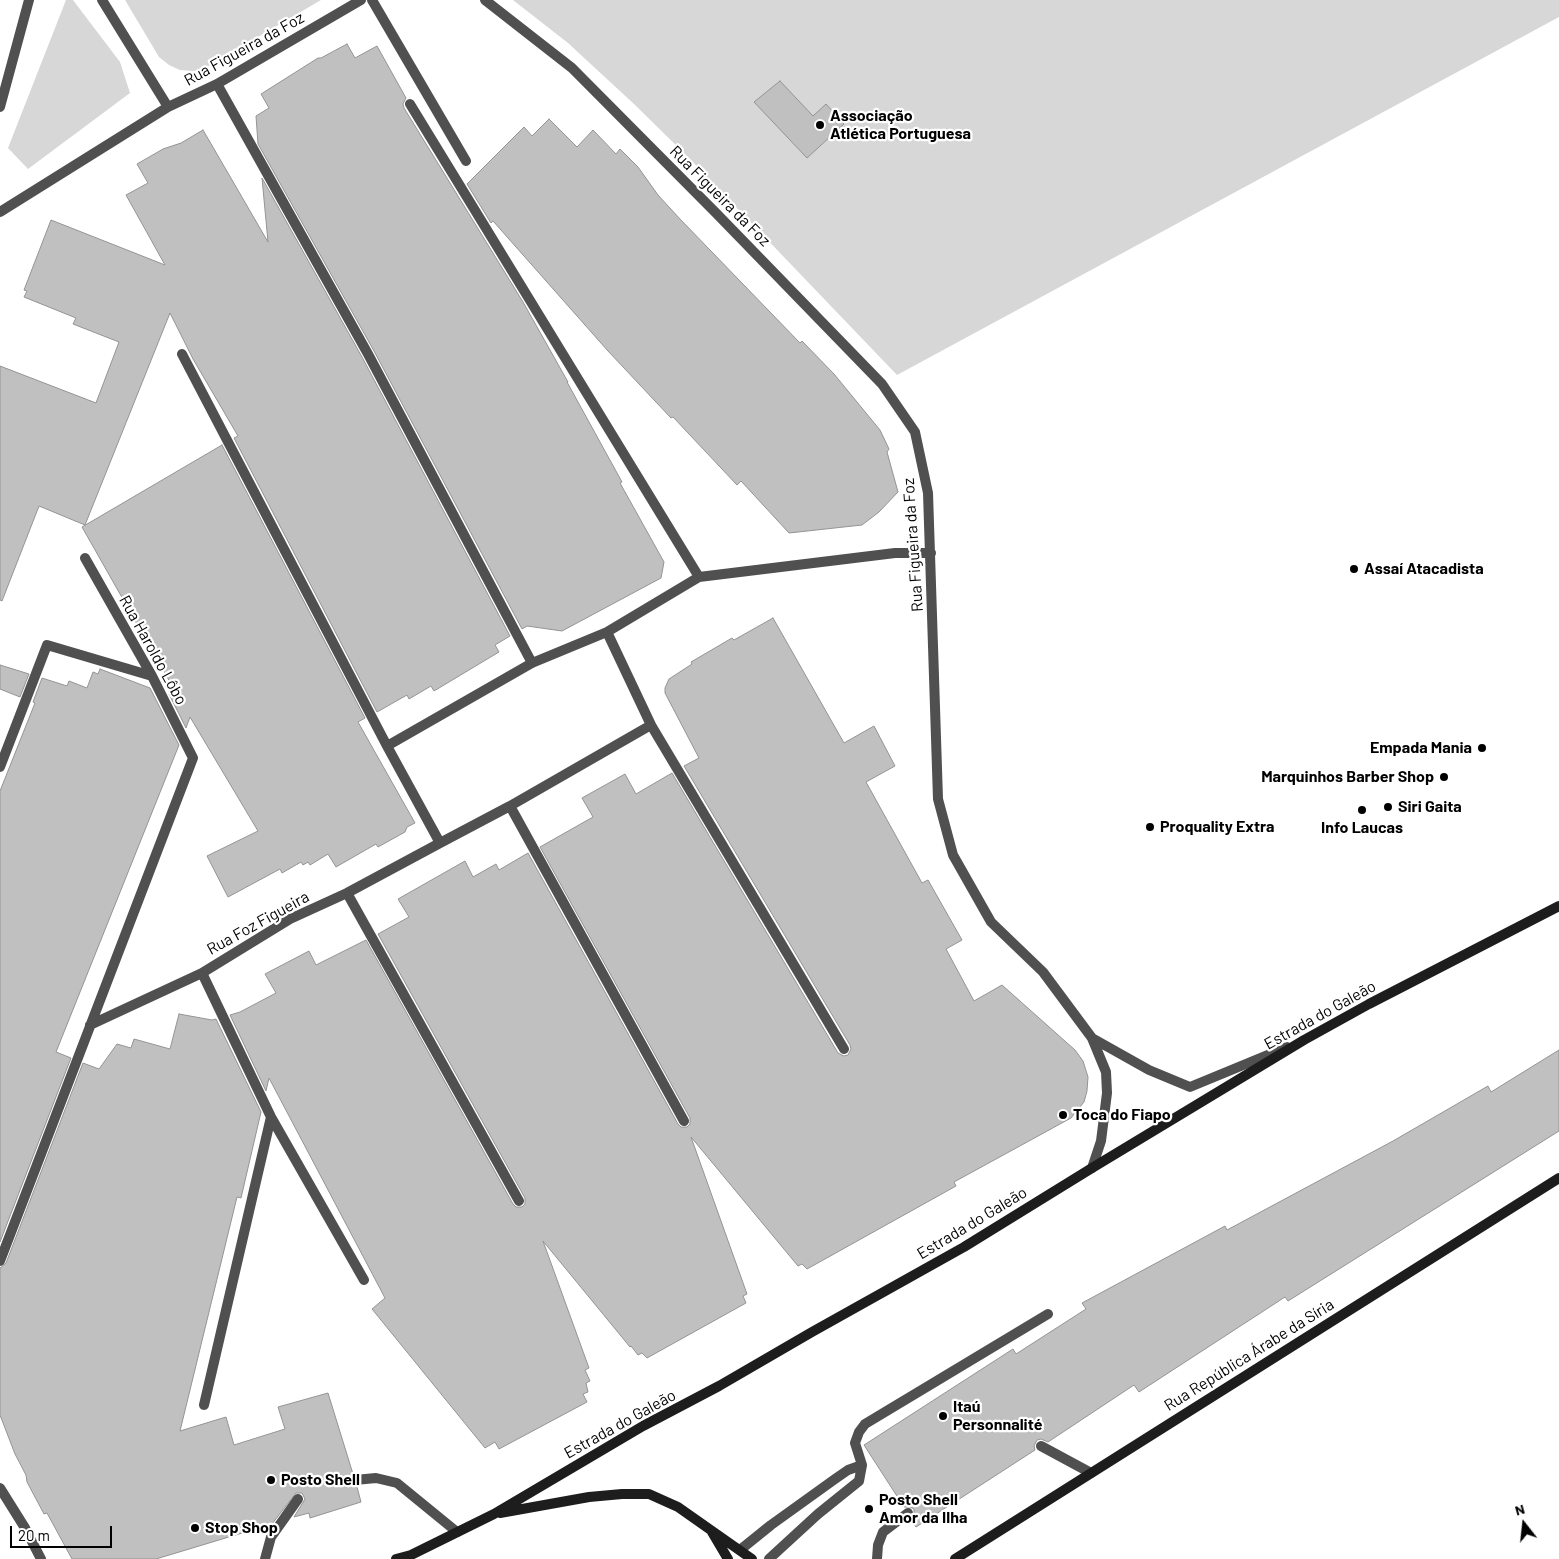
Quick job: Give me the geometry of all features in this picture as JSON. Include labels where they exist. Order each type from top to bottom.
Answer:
[{"type":"main road","name":"Estrada do Galeão","points":[[396,1559],[411,1555],[494,1514],[643,1426],[719,1386],[964,1247],[1304,1040],[1369,1004],[1559,906]]},
{"type":"main road","name":"Rua República Árabe da Síria","points":[[955,1559],[1559,1178]]},
{"type":"main road","points":[[494,1514],[589,1498],[622,1494],[649,1494],[678,1507],[752,1559]]},
{"type":"main road","points":[[709,1527],[728,1559]]},
{"type":"street","points":[[0,107],[29,0]]},
{"type":"street","points":[[102,0],[168,107]]},
{"type":"street","name":"Rua Figueira da Foz","points":[[0,212],[168,107],[217,84],[360,0]]},
{"type":"street","points":[[372,0],[466,160]]},
{"type":"street","name":"Rua Figueira da Foz","points":[[485,0],[572,68],[882,384],[915,432],[928,493],[938,799],[953,855],[991,922],[1043,972],[1092,1038],[1106,1072],[1107,1093],[1101,1141],[1092,1168]]},
{"type":"street","points":[[217,84],[368,354],[532,663]]},
{"type":"street","points":[[410,104],[699,577]]},
{"type":"street","points":[[182,354],[387,746],[440,843]]},
{"type":"street","points":[[387,746],[532,663],[607,632],[699,577],[895,553],[931,553]]},
{"type":"street","name":"Rua Haroldo Lôbo","points":[[85,558],[152,676],[194,758],[90,1025]]},
{"type":"street","points":[[607,632],[651,725],[844,1049]]},
{"type":"street","points":[[0,767],[48,645],[152,676]]},
{"type":"street","name":"Rua Foz Figueira","points":[[90,1025],[202,973],[290,918],[347,893],[510,806],[651,725]]},
{"type":"street","points":[[510,806],[684,1121]]},
{"type":"street","points":[[347,893],[519,1201]]},
{"type":"street","points":[[202,973],[270,1117],[364,1280]]},
{"type":"street","points":[[0,1261],[90,1025]]},
{"type":"street","name":"Rua Figueira da Foz","points":[[1092,1038],[1149,1070],[1190,1087],[1304,1040]]},
{"type":"street","points":[[204,1405],[270,1117]]},
{"type":"street","points":[[769,1559],[859,1480],[862,1466],[855,1444],[859,1432],[865,1424],[1048,1314]]},
{"type":"street","points":[[1041,1446],[1091,1473]]},
{"type":"street","points":[[740,1550],[771,1525],[848,1470],[862,1466]]},
{"type":"street","points":[[355,1480],[376,1478],[397,1483],[457,1532]]},
{"type":"street","points":[[0,1488],[25,1528],[41,1559]]},
{"type":"street","points":[[265,1559],[271,1538],[298,1499]]},
{"type":"street","points":[[877,1559],[878,1545],[884,1532],[908,1513]]},
{"type":"shaded area","points":[[66,0],[73,0],[120,62],[130,93],[28,169],[8,148]]},
{"type":"shaded area","points":[[125,0],[321,0],[202,70],[193,71],[180,70],[169,65],[159,57]]},
{"type":"shaded area","points":[[513,0],[1559,0],[1559,17],[897,375],[689,158],[634,104],[568,43]]},
{"type":"building","points":[[347,44],[355,58],[377,46],[406,98],[403,104],[404,108],[523,302],[664,562],[661,578],[562,631],[527,626],[522,629],[374,351],[258,144],[256,116],[269,108],[261,94],[318,58]]},
{"type":"building","points":[[780,81],[813,116],[826,104],[844,124],[807,158],[754,102]]},
{"type":"building","points":[[549,119],[577,147],[593,130],[616,154],[620,149],[638,167],[658,195],[680,219],[800,343],[802,341],[834,374],[880,430],[889,449],[887,452],[898,492],[879,512],[862,525],[789,533],[741,481],[737,485],[673,417],[671,418],[608,351],[493,221],[491,223],[467,184],[524,127],[532,136]]},
{"type":"building","points":[[203,130],[268,242],[262,178],[362,357],[510,636],[495,645],[499,652],[434,691],[431,686],[409,699],[407,695],[377,712],[234,438],[238,436],[193,359],[170,313],[85,525],[39,506],[2,601],[0,600],[0,366],[96,403],[119,342],[73,324],[76,318],[24,297],[27,291],[24,290],[51,220],[165,265],[126,195],[148,183],[137,164]]},
{"type":"building","points":[[222,445],[365,718],[358,722],[415,823],[407,827],[405,832],[378,847],[376,844],[336,867],[328,854],[310,865],[308,862],[303,865],[301,862],[282,873],[280,869],[228,897],[207,856],[258,831],[190,717],[186,728],[169,694],[179,698],[82,527]]},
{"type":"building","points":[[773,618],[844,743],[874,726],[895,766],[866,782],[922,883],[928,880],[962,940],[946,949],[974,1001],[1002,985],[1075,1050],[1083,1061],[1088,1077],[1084,1102],[1071,1118],[954,1182],[956,1186],[807,1269],[802,1264],[798,1266],[691,1137],[747,1294],[743,1296],[746,1303],[647,1358],[642,1353],[638,1355],[630,1347],[543,1241],[589,1368],[585,1370],[590,1381],[586,1383],[588,1392],[583,1394],[587,1402],[499,1449],[495,1442],[485,1448],[372,1309],[385,1298],[269,1078],[266,1091],[230,1015],[240,1012],[276,993],[265,974],[309,951],[316,965],[366,940],[513,1204],[516,1207],[522,1207],[525,1204],[525,1198],[378,934],[409,917],[398,899],[465,861],[473,877],[496,864],[499,870],[528,853],[678,1124],[681,1127],[687,1127],[690,1124],[690,1118],[540,847],[593,817],[582,798],[625,774],[636,794],[672,773],[838,1053],[844,1056],[848,1055],[851,1049],[850,1045],[684,766],[699,758],[665,693],[669,679],[692,664],[691,662],[732,638],[734,640]]},
{"type":"building","points":[[0,665],[29,674],[20,697],[0,689]]},
{"type":"building","points":[[100,669],[150,688],[179,745],[56,1052],[71,1058],[0,1242],[0,791],[35,703],[33,702],[42,678],[67,686],[69,681],[87,688],[93,672],[98,674]]},
{"type":"building","points":[[179,1014],[212,1020],[216,1019],[261,1112],[241,1198],[237,1197],[180,1431],[226,1417],[234,1445],[285,1429],[278,1407],[328,1393],[353,1474],[349,1477],[348,1481],[352,1486],[357,1487],[361,1502],[310,1518],[309,1513],[294,1517],[305,1499],[302,1493],[296,1493],[272,1524],[156,1559],[72,1559],[47,1513],[44,1514],[27,1482],[26,1475],[15,1454],[0,1415],[0,1268],[6,1263],[83,1063],[99,1069],[117,1044],[131,1048],[134,1039],[170,1049]]},
{"type":"building","points":[[1559,1050],[1559,1131],[1288,1301],[1285,1297],[1139,1392],[1134,1385],[1048,1442],[1041,1439],[1037,1440],[1034,1446],[1035,1450],[916,1527],[911,1519],[914,1515],[914,1509],[904,1507],[864,1445],[1013,1349],[1016,1354],[1086,1309],[1082,1303],[1225,1226],[1227,1230],[1393,1141],[1488,1086],[1491,1092]]},
{"type":"place","name":"Associação Atlética Portuguesa","points":[[820,125]]},
{"type":"place","name":"Assaí Atacadista","points":[[1354,569]]},
{"type":"place","name":"Empada Mania","points":[[1482,748]]},
{"type":"place","name":"Marquinhos Barber Shop","points":[[1444,777]]},
{"type":"place","name":"Siri Gaita","points":[[1388,807]]},
{"type":"place","name":"Info Laucas","points":[[1362,810]]},
{"type":"place","name":"Proquality Extra","points":[[1150,827]]},
{"type":"place","name":"Toca do Fiapo","points":[[1063,1115]]},
{"type":"place","name":"Itaú Personnalité","points":[[943,1416]]},
{"type":"place","name":"Posto Shell","points":[[271,1480]]},
{"type":"place","name":"Posto Shell Amor da Ilha","points":[[869,1509]]},
{"type":"place","name":"Stop Shop","points":[[195,1528]]}]
